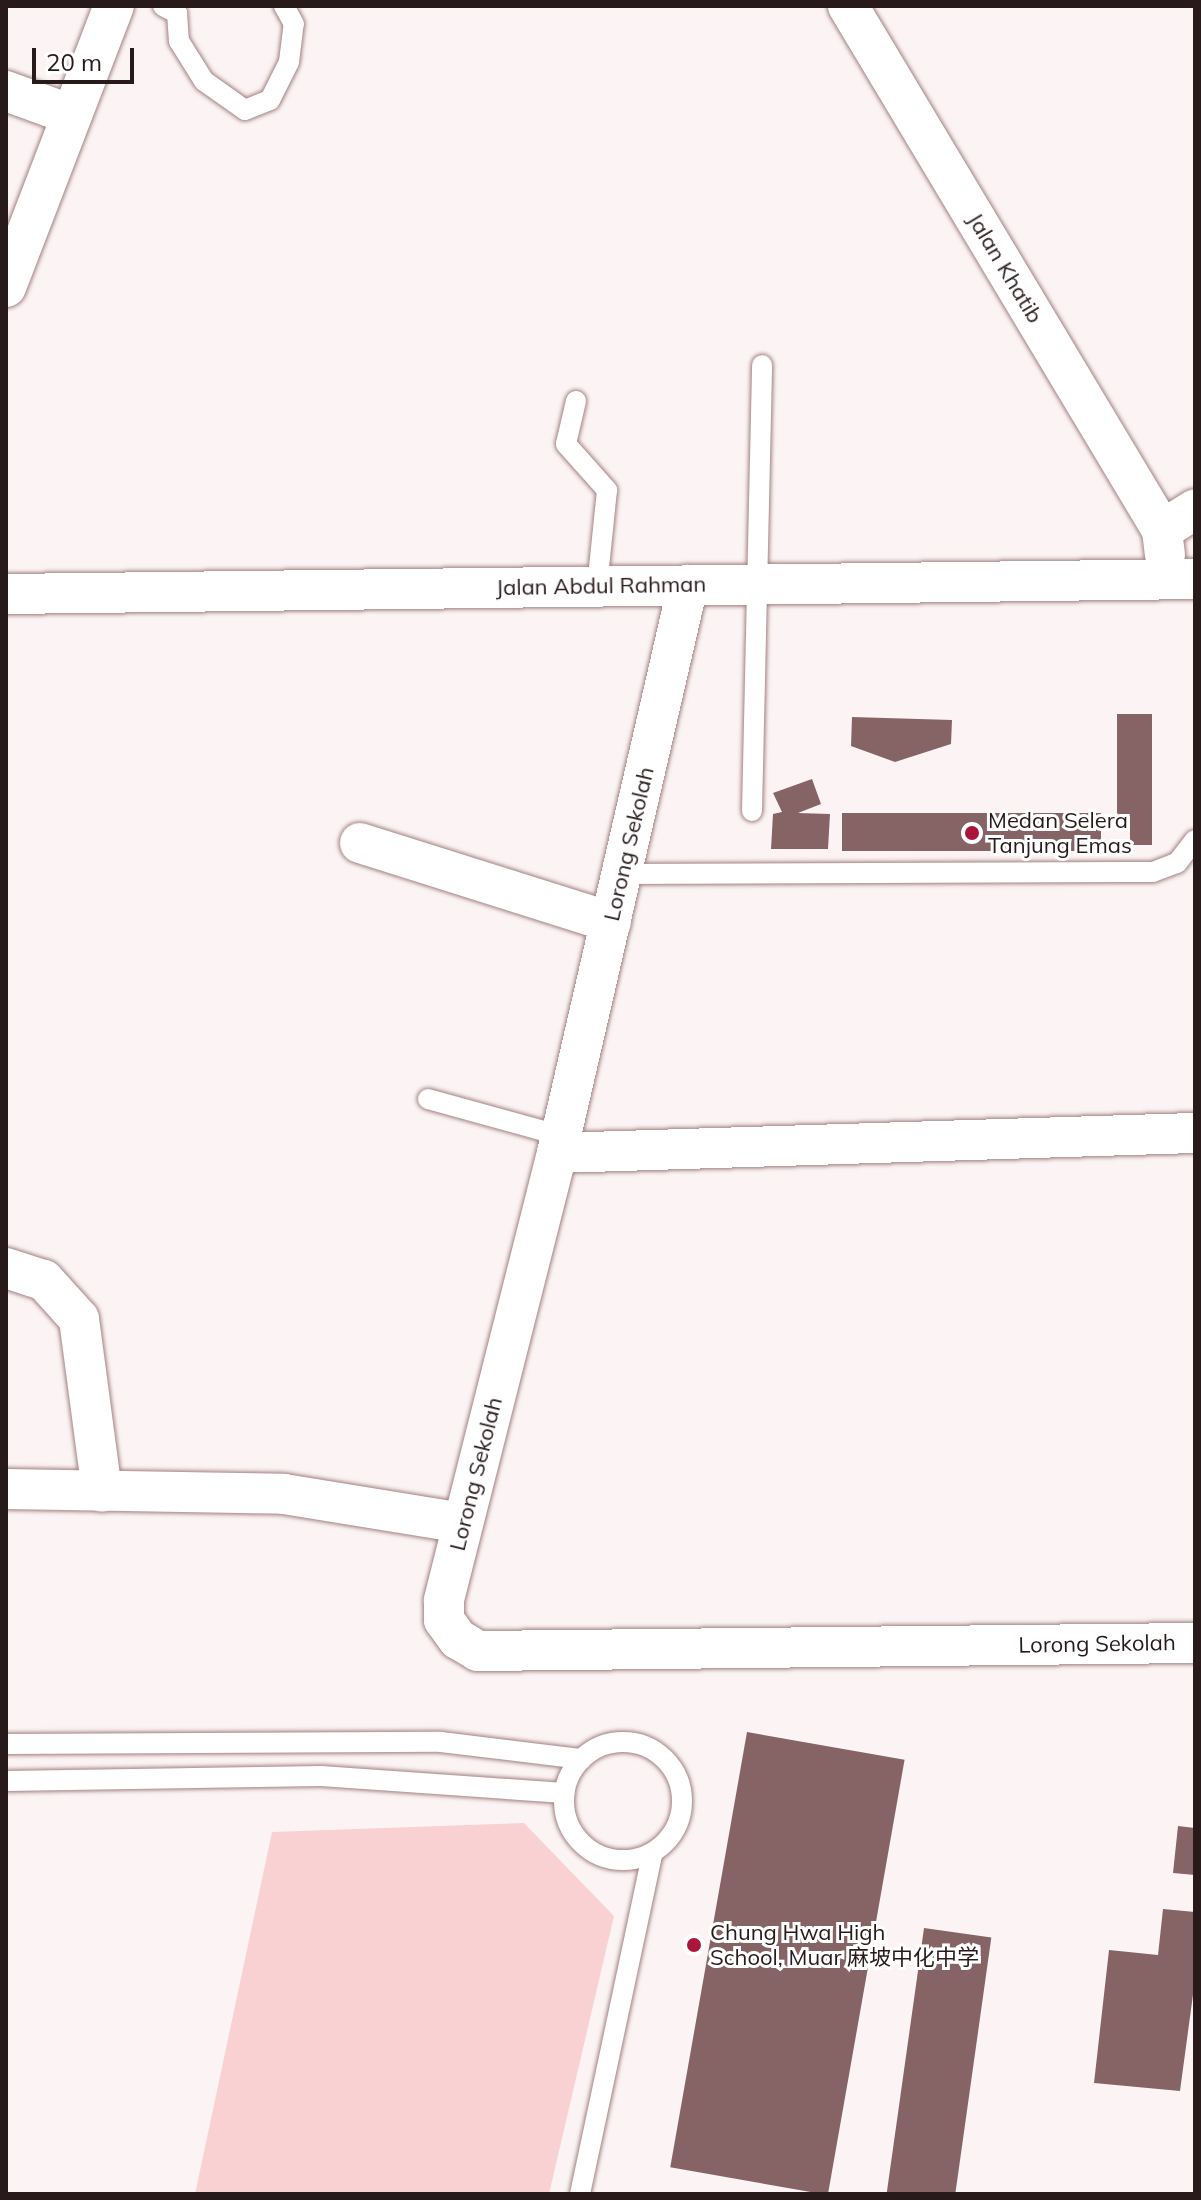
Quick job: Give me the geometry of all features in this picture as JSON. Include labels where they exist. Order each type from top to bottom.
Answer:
[{"type":"street","points":[[6,287],[114,6]]},
{"type":"street","name":"Jalan Khatib","points":[[848,6],[1178,519]]},
{"type":"street","points":[[6,91],[72,115]]},
{"type":"street","points":[[1178,519],[1182,579]]},
{"type":"street","name":"Jalan Abdul Rahman","points":[[6,594],[1182,579]]},
{"type":"street","name":"Lorong Sekolah","points":[[688,585],[560,1145],[463,1523],[444,1620],[458,1639],[478,1651],[1195,1643]]},
{"type":"street","points":[[360,843],[611,922]]},
{"type":"street","points":[[560,1145],[1195,1133]]},
{"type":"street","points":[[6,1268],[44,1280],[79,1319],[102,1491]]},
{"type":"street","points":[[6,1489],[284,1494],[463,1523]]},
{"type":"lane","points":[[175,8],[175,26],[189,60],[213,90],[245,110],[270,100],[289,62],[294,24],[284,6]]},
{"type":"lane","points":[[752,811],[762,365]]},
{"type":"lane","points":[[576,401],[566,444],[607,490],[597,587]]},
{"type":"lane","points":[[622,874],[1153,872],[1177,863],[1195,840]]},
{"type":"lane","points":[[428,1099],[560,1145]]},
{"type":"lane","points":[[6,1744],[441,1742],[582,1759],[615,1743],[639,1744],[675,1772],[681,1818],[670,1838],[652,1854],[626,1861],[600,1857],[579,1842],[566,1819],[564,1793],[582,1759]]},
{"type":"lane","points":[[6,1781],[321,1776],[564,1793]]},
{"type":"lane","points":[[580,2194],[652,1854]]},
{"type":"shaded area","points":[[524,1823],[614,1916],[549,2194],[195,2194],[272,1832]]},
{"type":"building","points":[[1117,714],[1152,714],[1152,845],[1130,845],[1130,816],[1117,815]]},
{"type":"building","points":[[852,717],[952,720],[951,744],[895,762],[851,746]]},
{"type":"building","points":[[812,779],[821,804],[798,813],[830,814],[828,849],[771,849],[773,814],[782,812],[773,793]]},
{"type":"building","name":"Medan Selera Tanjung Emas","points":[[842,813],[1101,813],[1101,851],[842,851]]},
{"type":"building","points":[[747,1732],[905,1760],[828,2194],[670,2167]]},
{"type":"building","points":[[1178,1826],[1195,1828],[1195,1875],[1173,1873]]},
{"type":"building","points":[[1163,1909],[1195,1912],[1195,1980],[1180,2091],[1094,2083],[1109,1950],[1158,1955]]},
{"type":"building","points":[[924,1928],[991,1937],[955,2194],[887,2194]]},
{"type":"place","name":"Medan Selera Tanjung Emas","points":[[972,833]]},
{"type":"place","name":"Chung Hwa High School, Muar 麻坡中化中学","points":[[694,1945]]}]
